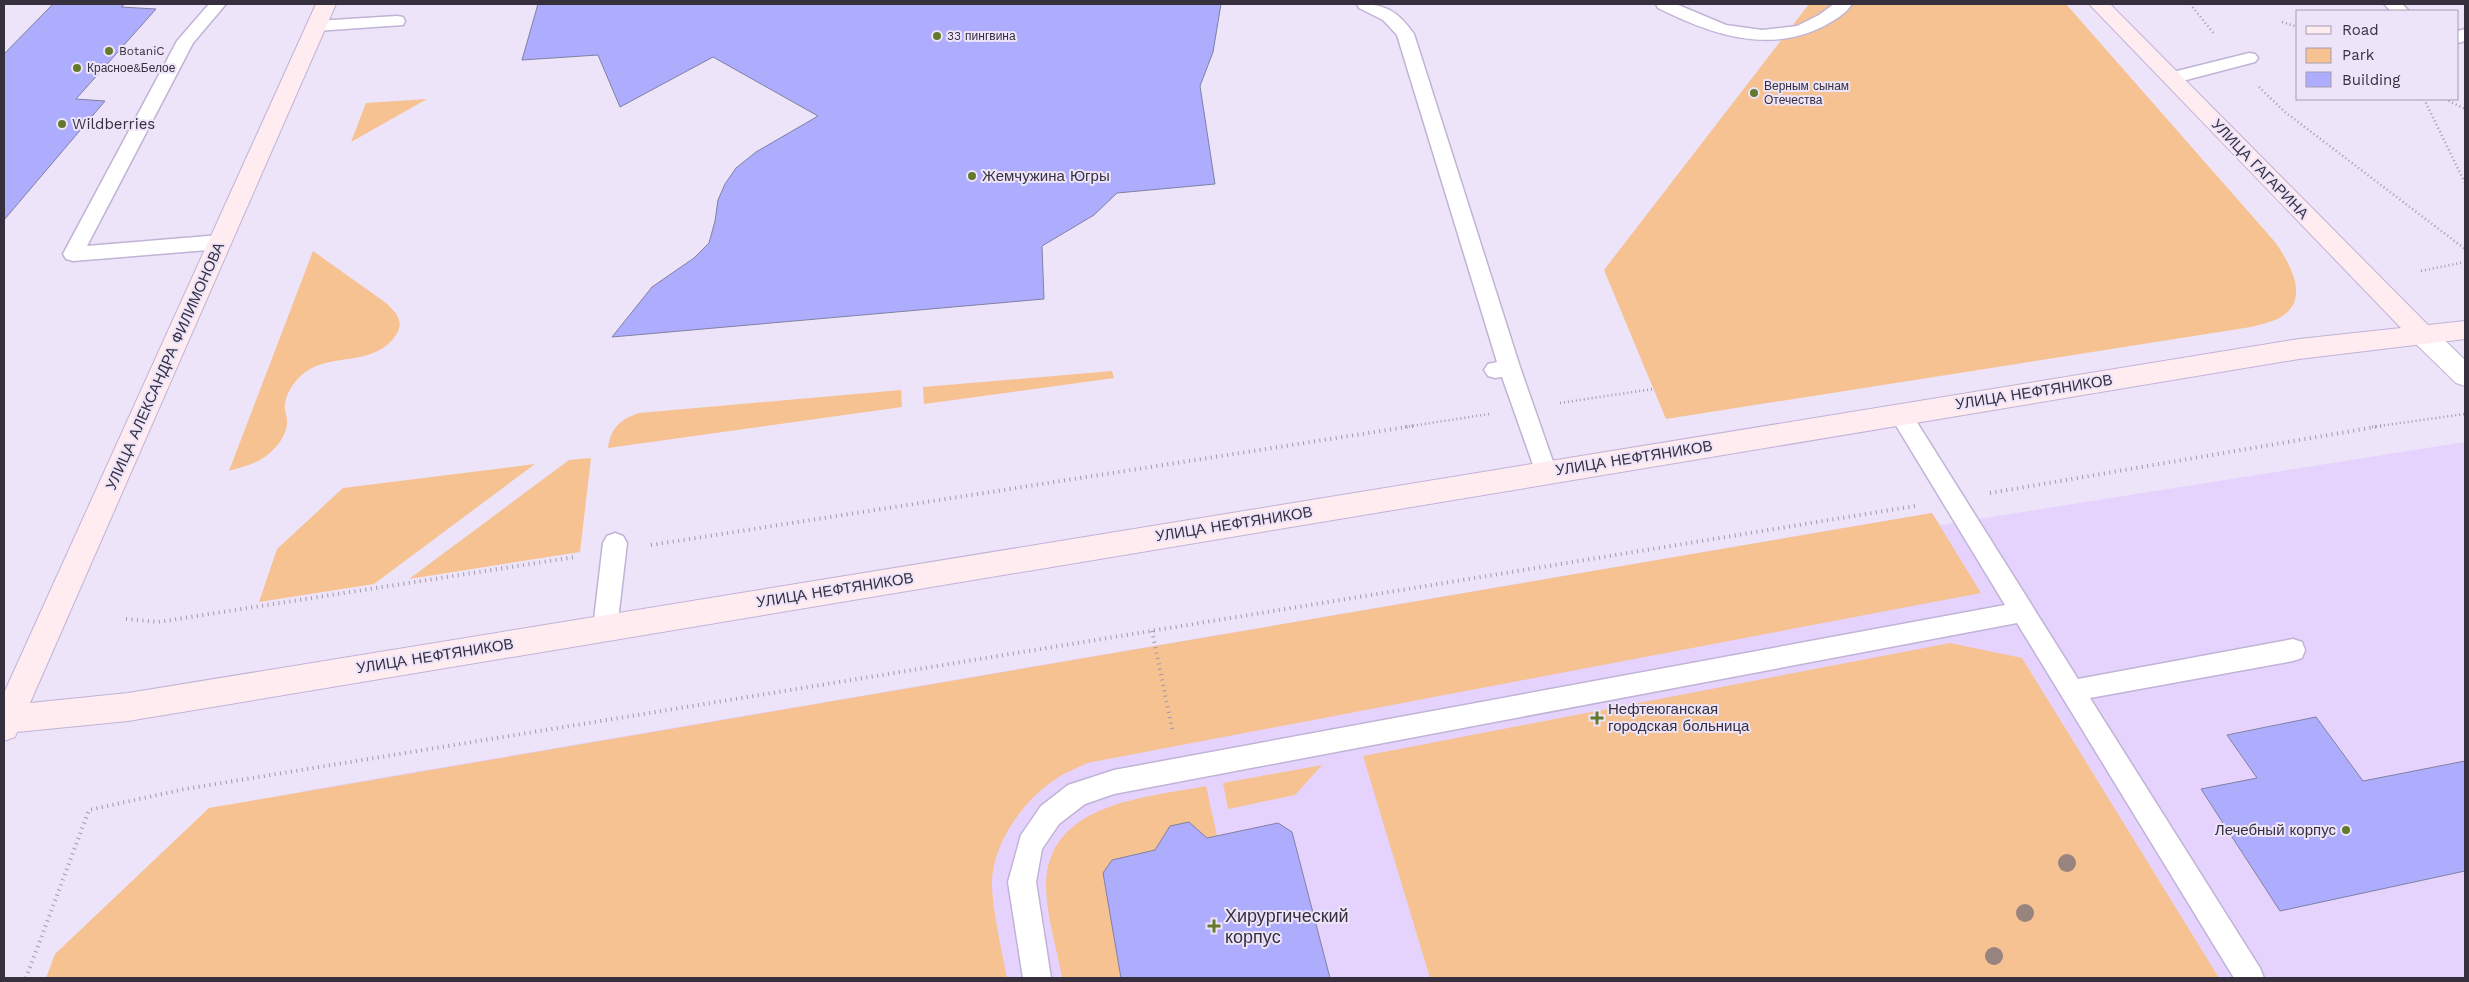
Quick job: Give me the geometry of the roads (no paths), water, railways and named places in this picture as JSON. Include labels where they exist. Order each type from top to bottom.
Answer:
[{"type":"main road","name":"УЛИЦА АЛЕКСАНДРА ФИЛИМОНОВА","points":[[5,721],[326,4]]},
{"type":"main road","name":"УЛИЦА ГАГАРИНА","points":[[2099,4],[2422,334]]},
{"type":"main road","name":"УЛИЦА НЕФТЯНИКОВ","points":[[5,721],[128,707],[2299,349],[2465,330]]},
{"type":"street","points":[[2422,334],[2465,376]]},
{"type":"lane","points":[[218,4],[186,41],[73,254],[220,242]]},
{"type":"lane","points":[[1365,4],[1389,16],[1405,34],[1502,368],[1524,409],[1546,473]]},
{"type":"lane","points":[[1664,4],[1691,19],[1718,29],[1748,35],[1773,35],[1798,30],[1821,21],[1844,4]]},
{"type":"lane","points":[[316,26],[397,20]]},
{"type":"lane","points":[[2171,78],[2242,60]]},
{"type":"lane","points":[[1900,414],[2250,978]]},
{"type":"lane","points":[[605,628],[615,547]]},
{"type":"lane","points":[[1037,978],[1022,882],[1030,844],[1050,815],[1077,794],[1114,782],[1180,769],[2022,612]]},
{"type":"lane","points":[[2071,691],[2293,650]]},
{"type":"place","name":"33 пингвина","points":[[937,36]]},
{"type":"place","name":"BotaniC","points":[[109,51]]},
{"type":"place","name":"Красное&Белое","points":[[77,68]]},
{"type":"place","name":"Верным сынам Отечества","points":[[1754,93]]},
{"type":"place","name":"Wildberries","points":[[62,124]]},
{"type":"place","name":"Жемчужина Югры","points":[[972,176]]},
{"type":"place","name":"Нефтеюганская городская больница","points":[[1597,718]]},
{"type":"place","name":"Лечебный корпус","points":[[2346,830]]},
{"type":"place","name":"Хирургический корпус","points":[[1214,926]]}]
